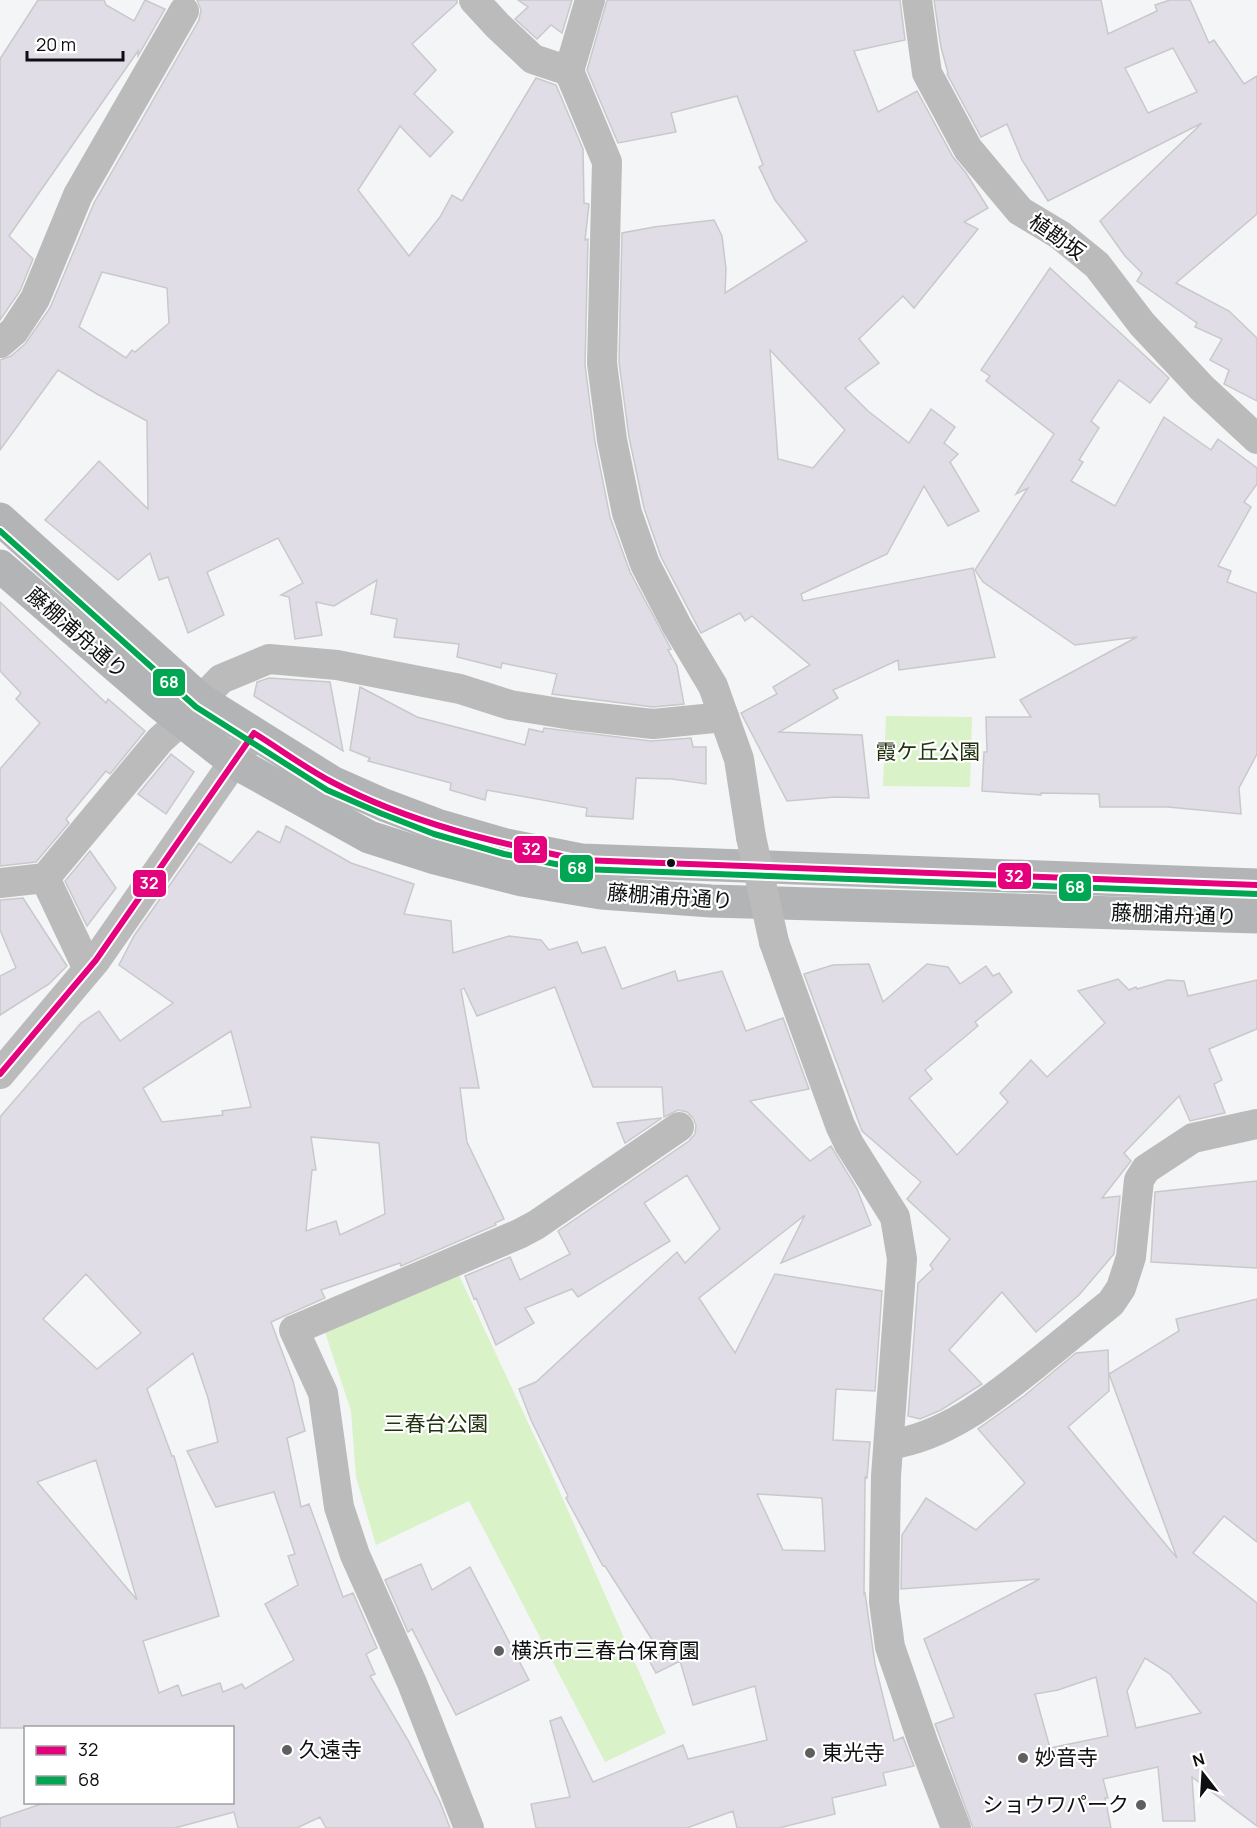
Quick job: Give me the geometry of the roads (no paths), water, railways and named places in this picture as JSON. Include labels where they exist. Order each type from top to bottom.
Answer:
[{"type":"main road","name":"藤棚浦舟通り","points":[[0,519],[191,711],[234,762],[369,837],[435,858],[522,880],[601,892],[711,901],[1257,917]]},
{"type":"main road","name":"藤棚浦舟通り","points":[[0,566],[191,711],[254,733],[332,782],[384,805],[437,825],[506,845],[581,860],[1257,885]]},
{"type":"street","points":[[474,0],[533,59],[569,71]]},
{"type":"street","points":[[591,0],[569,71],[608,162],[602,363],[612,440],[627,513],[645,564],[677,626],[713,686],[739,759],[751,837],[774,942],[840,1125],[895,1217],[902,1259],[886,1476],[884,1590],[889,1640],[923,1742],[956,1828]]},
{"type":"street","name":"植勘坂","points":[[917,0],[927,73],[968,149],[1020,212],[1060,235],[1097,265],[1142,324],[1202,388],[1257,439]]},
{"type":"street","points":[[0,343],[14,331],[35,300],[78,195],[184,10]]},
{"type":"street","points":[[0,882],[45,878],[160,740],[220,679],[269,659],[337,665],[460,689],[510,705],[572,714],[653,724],[724,717]]},
{"type":"street","points":[[0,1074],[88,969],[254,733]]},
{"type":"street","points":[[45,878],[88,969]]},
{"type":"street","points":[[889,1445],[943,1430],[963,1418],[995,1397],[1111,1303],[1121,1288],[1131,1257],[1139,1180],[1146,1169],[1193,1138],[1257,1124]]},
{"type":"street","points":[[469,1828],[412,1683],[355,1555],[339,1507],[322,1394],[294,1330],[519,1234],[536,1225],[679,1127]]},
{"type":"place","name":"横浜市三春台保育園","points":[[499,1651]]},
{"type":"place","name":"久遠寺","points":[[287,1750]]},
{"type":"place","name":"東光寺","points":[[810,1753]]},
{"type":"place","name":"妙音寺","points":[[1023,1758]]},
{"type":"place","name":"ショウワパーク","points":[[1141,1805]]},
{"type":"park label","name":"霞ケ丘公園","points":[[928,752]]},
{"type":"park label","name":"三春台公園","points":[[436,1424]]}]
